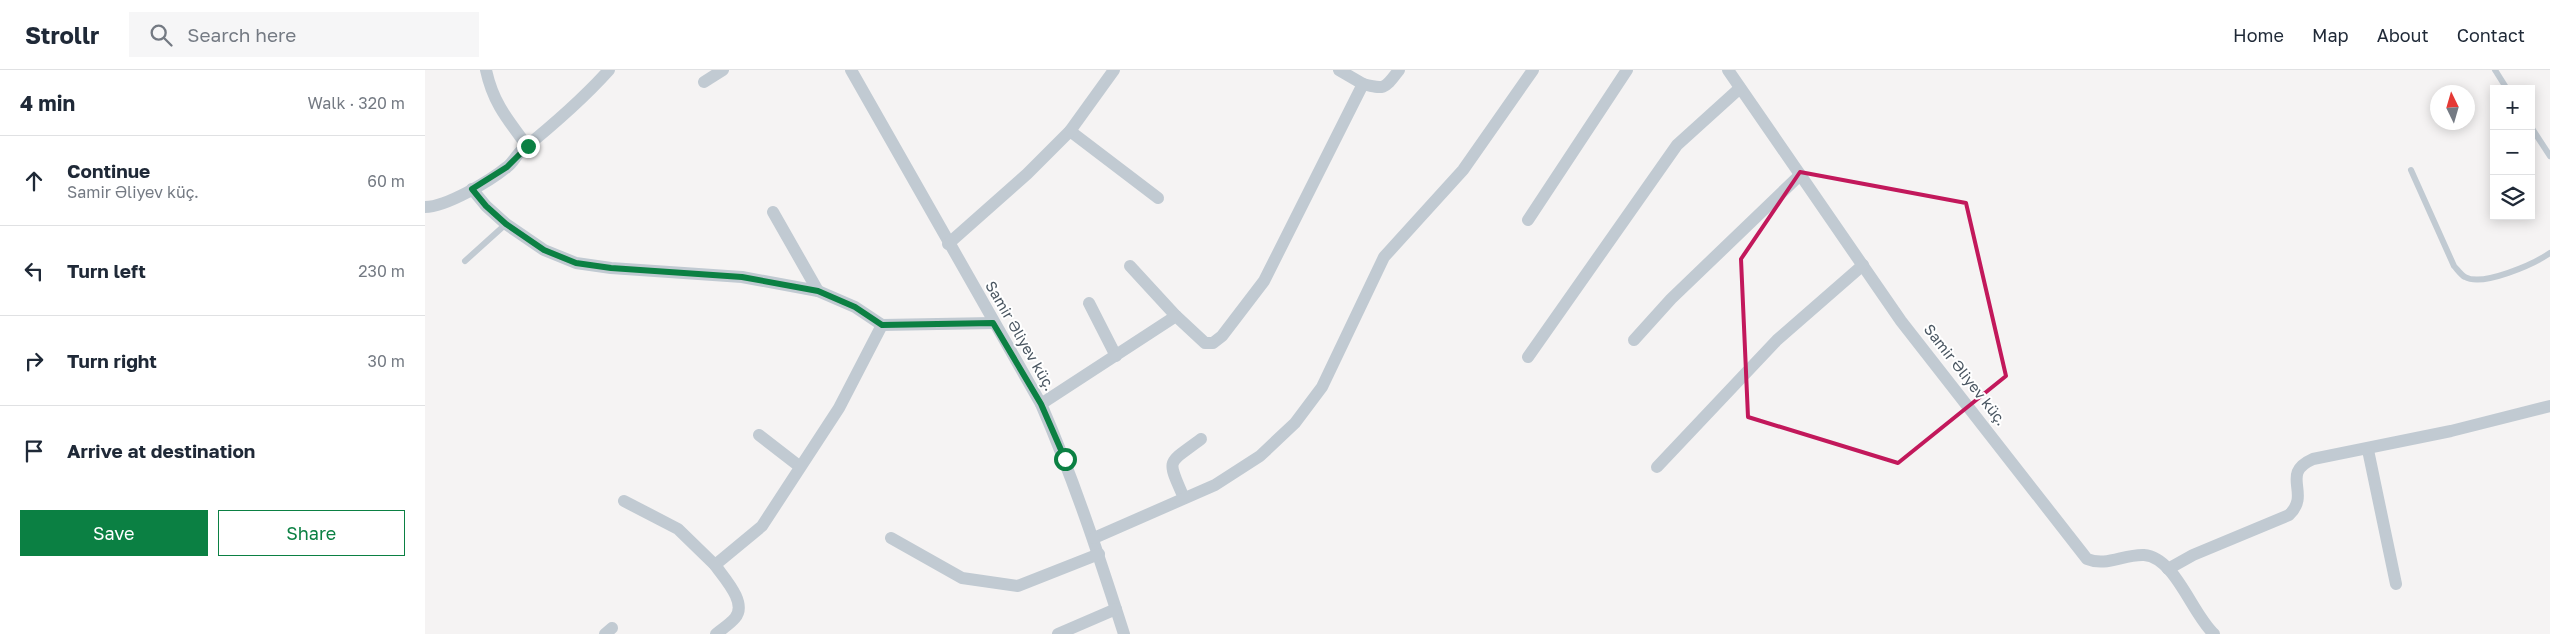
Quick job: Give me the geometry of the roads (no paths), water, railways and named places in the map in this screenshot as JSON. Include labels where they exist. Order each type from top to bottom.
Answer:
[{"type":"street","points":[[486,70],[490,91],[499,108],[528,146]]},
{"type":"street","points":[[425,208],[433,207],[472,189],[507,167],[583,98],[609,70]]},
{"type":"street","points":[[704,82],[723,70]]},
{"type":"street","name":"Samir Əliyev küç.","points":[[851,70],[948,244],[1041,404],[1065,459],[1094,538],[1124,634]]},
{"type":"street","points":[[948,244],[1027,174],[1071,131],[1114,70]]},
{"type":"street","points":[[1339,70],[1363,84],[1380,89],[1389,85],[1399,70]]},
{"type":"street","points":[[1094,538],[1215,485],[1260,456],[1295,423],[1322,387],[1384,257],[1463,170],[1533,70]]},
{"type":"street","points":[[1527,220],[1627,70]]},
{"type":"street","name":"Samir Əliyev küç.","points":[[1728,70],[1907,328],[2087,559],[2095,563],[2133,555],[2157,558],[2168,569],[2214,634]]},
{"type":"street","points":[[1129,266],[1176,316],[1205,343],[1213,343],[1222,336],[1264,281],[1363,84]]},
{"type":"street","points":[[1527,357],[1677,145],[1740,88]]},
{"type":"street","points":[[1071,131],[1158,198]]},
{"type":"street","points":[[1634,340],[1671,299],[1800,175]]},
{"type":"street","points":[[472,189],[486,206],[506,224],[544,250],[576,263],[611,268],[742,277],[818,291],[855,307],[882,325],[993,323]]},
{"type":"street","points":[[773,212],[818,291]]},
{"type":"street","points":[[1657,467],[1777,340],[1863,265]]},
{"type":"street","points":[[1089,303],[1116,356]]},
{"type":"street","points":[[1041,404],[1176,316]]},
{"type":"street","points":[[715,565],[762,526],[799,466],[839,408],[882,325]]},
{"type":"street","points":[[2168,569],[2193,555],[2289,515],[2296,508],[2298,500],[2296,471],[2302,464],[2313,459],[2368,450],[2550,406]]},
{"type":"street","points":[[759,435],[799,466]]},
{"type":"street","points":[[1184,498],[1171,468],[1172,461],[1201,439]]},
{"type":"street","points":[[2368,450],[2397,584]]},
{"type":"street","points":[[624,501],[678,529],[715,565],[738,600],[740,610],[735,618],[716,634]]},
{"type":"street","points":[[891,538],[961,578],[1018,586],[1099,554]]},
{"type":"street","points":[[1057,634],[1116,608]]},
{"type":"lane","points":[[2495,70],[2504,85]]},
{"type":"lane","points":[[2533,130],[2550,156]]},
{"type":"lane","points":[[2411,170],[2454,266],[2465,277],[2478,280],[2509,272],[2541,260],[2550,253]]},
{"type":"lane","points":[[465,261],[506,224]]}]
